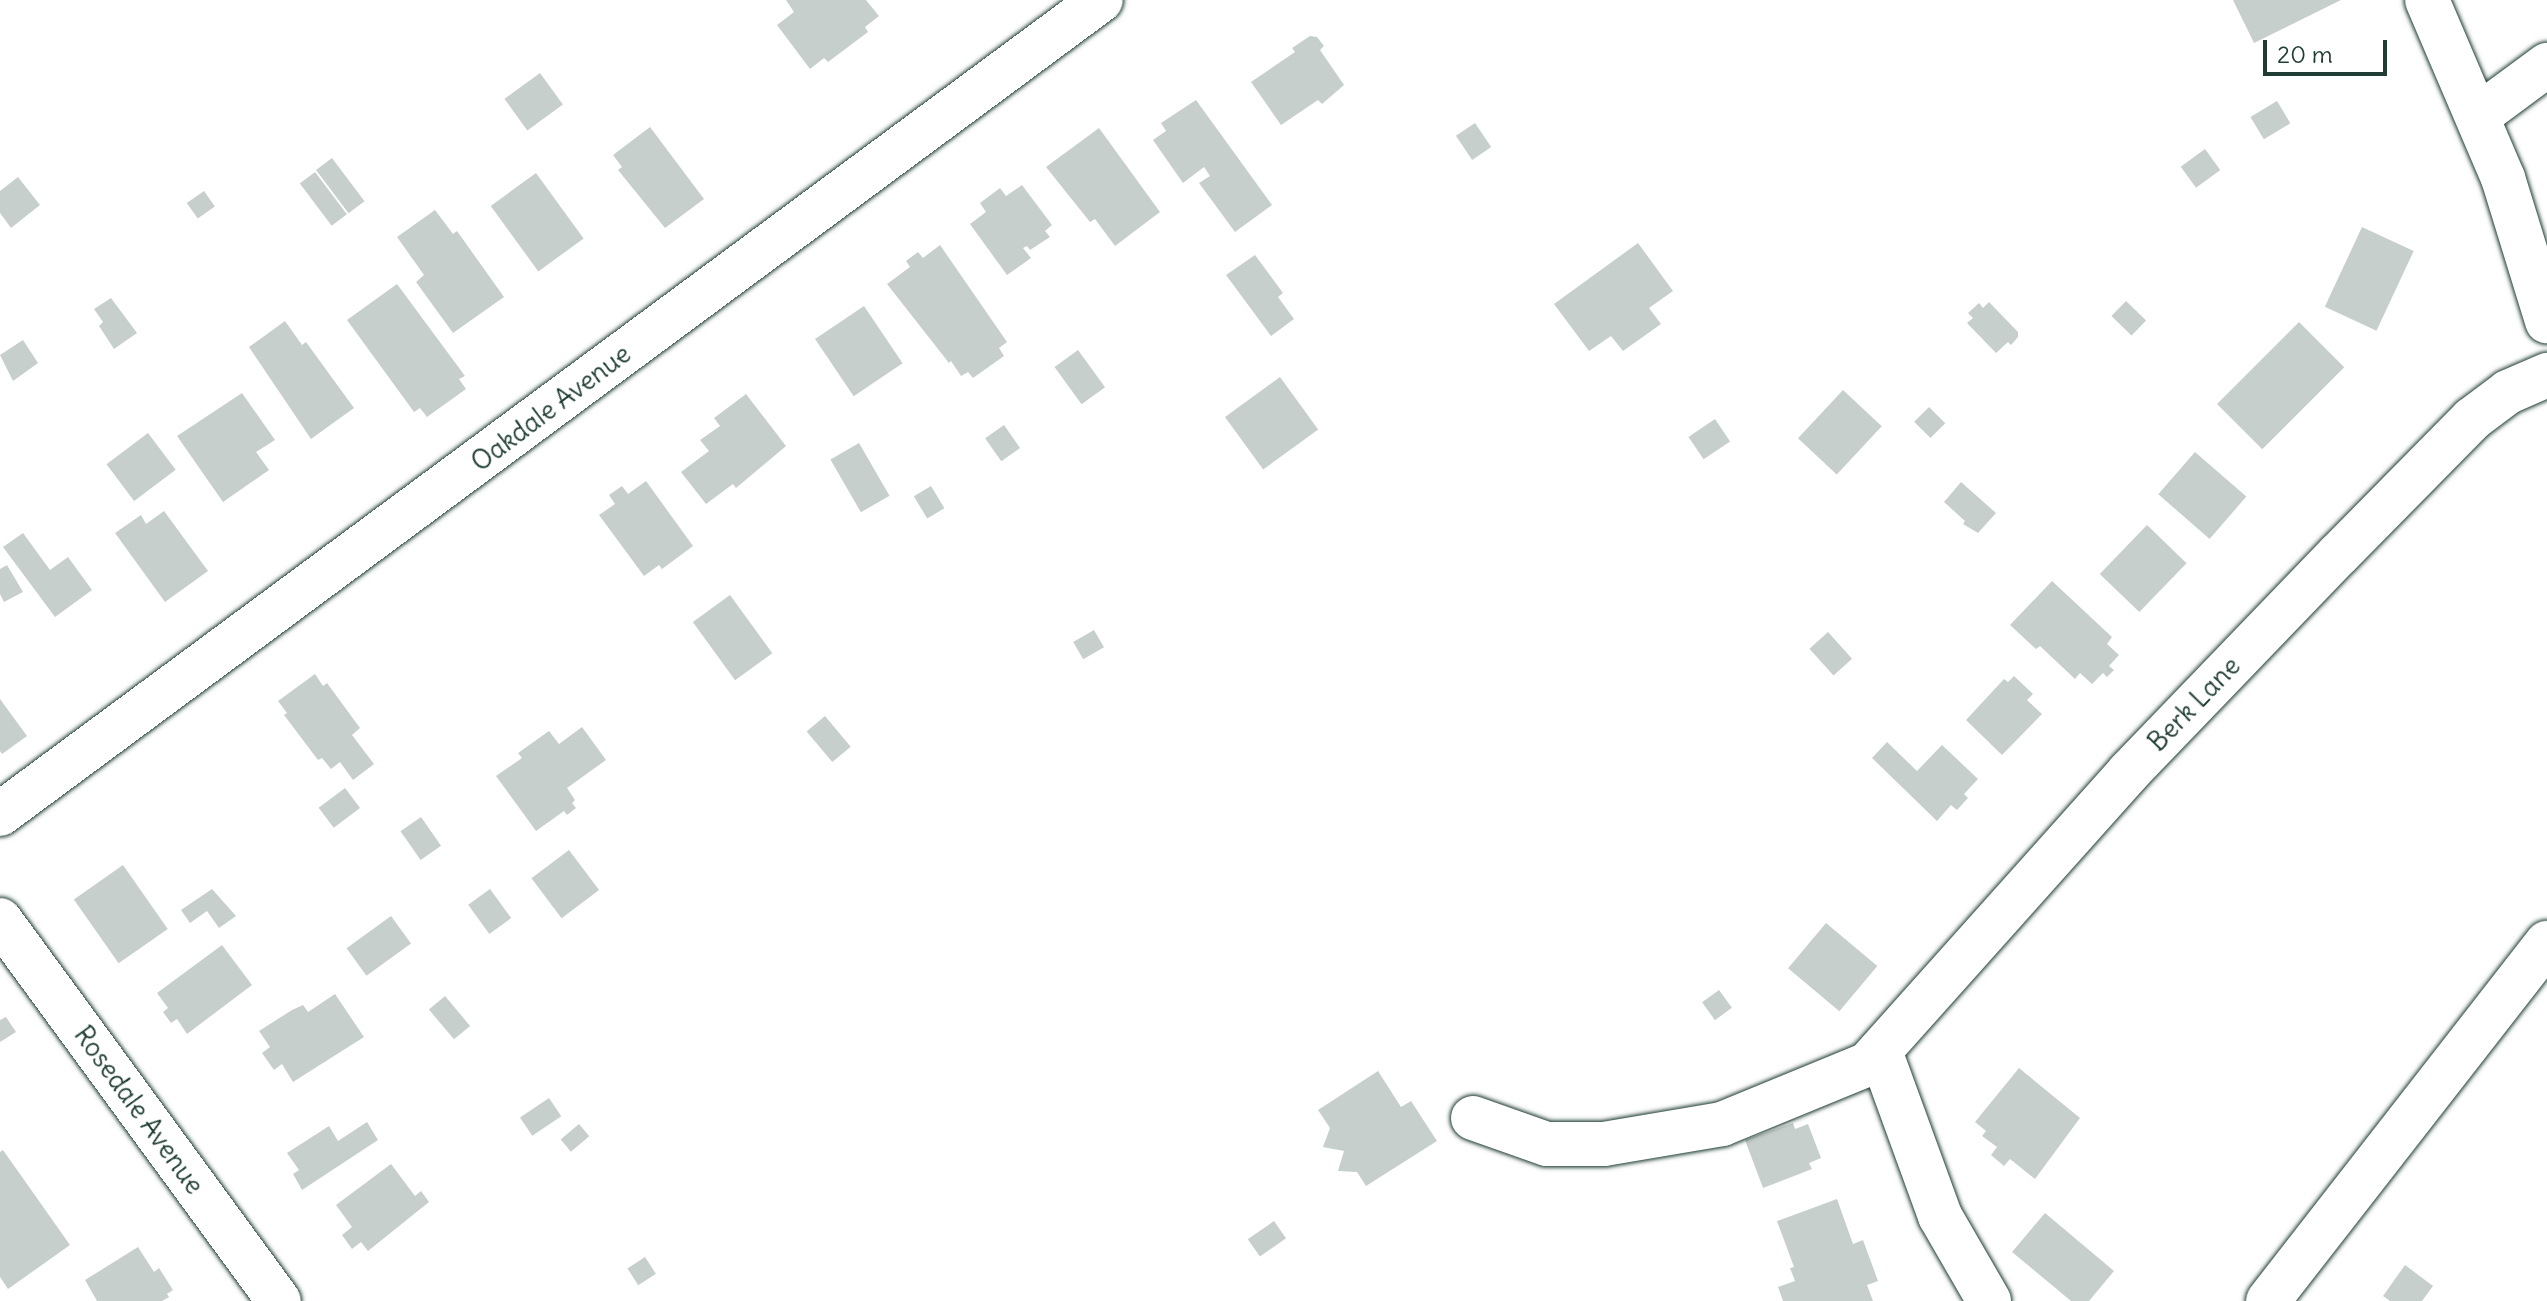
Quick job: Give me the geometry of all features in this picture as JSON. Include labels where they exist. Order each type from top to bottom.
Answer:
[{"type":"street","name":"Oakdale Avenue","points":[[0,814],[1101,0]]},
{"type":"street","points":[[2427,0],[2478,116],[2531,261],[2547,321]]},
{"type":"street","points":[[2478,116],[2547,65]]},
{"type":"street","name":"Berk Lane","points":[[1874,1058],[2129,772],[2450,442],[2508,392],[2547,375]]},
{"type":"street","name":"Rosedale Avenue","points":[[0,920],[279,1301]]},
{"type":"street","points":[[2268,1301],[2547,943]]},
{"type":"street","points":[[1473,1118],[1547,1144],[1604,1144],[1722,1124],[1874,1058],[1940,1216],[1989,1301]]},
{"type":"building","points":[[786,0],[866,0],[879,16],[865,27],[868,32],[828,62],[824,58],[810,69],[777,25],[794,12]]},
{"type":"building","points":[[2233,0],[2341,0],[2254,43]]},
{"type":"building","points":[[1310,36],[1317,37],[1324,46],[1320,50],[1344,85],[1322,104],[1318,100],[1281,125],[1251,82],[1295,52],[1292,48]]},
{"type":"building","points":[[540,73],[563,105],[527,130],[504,99]]},
{"type":"building","points":[[1196,100],[1272,205],[1235,232],[1199,183],[1210,176],[1204,167],[1183,183],[1153,140],[1166,131],[1161,123]]},
{"type":"building","points":[[2277,101],[2290,123],[2264,139],[2250,117]]},
{"type":"building","points":[[1475,123],[1491,147],[1472,160],[1456,136]]},
{"type":"building","points":[[650,127],[704,199],[665,228],[618,170],[622,167],[613,155]]},
{"type":"building","points":[[1099,128],[1160,212],[1115,246],[1095,219],[1090,222],[1046,167]]},
{"type":"building","points":[[2205,149],[2220,170],[2196,188],[2181,167]]},
{"type":"building","points":[[332,158],[364,201],[349,213],[316,170]]},
{"type":"building","points":[[315,172],[347,214],[332,226],[300,183]]},
{"type":"building","points":[[536,173],[584,239],[538,271],[491,206]]},
{"type":"building","points":[[18,177],[40,205],[11,228],[0,213],[0,191]]},
{"type":"building","points":[[1022,185],[1052,225],[1045,231],[1050,237],[1030,250],[1027,246],[1023,248],[1031,258],[1007,275],[970,224],[986,212],[980,203],[1000,188],[1006,196]]},
{"type":"building","points":[[204,191],[215,207],[198,219],[187,203]]},
{"type":"building","points":[[435,210],[453,234],[457,231],[504,297],[453,333],[416,282],[424,275],[397,237]]},
{"type":"building","points":[[2362,227],[2414,251],[2376,331],[2325,307]]},
{"type":"building","points":[[1638,243],[1673,291],[1649,308],[1661,324],[1623,351],[1611,336],[1589,351],[1554,304]]},
{"type":"building","points":[[940,245],[1007,342],[999,348],[1004,356],[973,378],[968,372],[961,376],[951,361],[949,363],[887,284],[910,267],[906,261],[918,252],[923,258]]},
{"type":"building","points":[[1255,255],[1283,293],[1278,297],[1294,319],[1271,336],[1226,275]]},
{"type":"building","points":[[397,284],[465,376],[459,379],[466,389],[427,417],[420,408],[414,412],[347,320]]},
{"type":"building","points":[[111,298],[137,333],[114,349],[99,326],[103,322],[94,309]]},
{"type":"building","points":[[2126,301],[2146,320],[2132,336],[2111,316]]},
{"type":"building","points":[[1989,302],[2018,332],[2011,345],[2008,342],[1996,353],[1967,323],[1973,318],[1968,313],[1979,303],[1983,308]]},
{"type":"building","points":[[864,306],[903,363],[854,396],[815,339]]},
{"type":"building","points":[[285,321],[302,345],[306,342],[354,408],[311,439],[249,347]]},
{"type":"building","points":[[2299,322],[2344,367],[2262,449],[2217,404]]},
{"type":"building","points":[[23,340],[38,363],[13,381],[0,355]]},
{"type":"building","points":[[1078,350],[1105,387],[1082,404],[1055,367]]},
{"type":"building","points":[[1280,377],[1318,430],[1263,470],[1225,417]]},
{"type":"building","points":[[1843,390],[1882,426],[1837,474],[1798,438]]},
{"type":"building","points":[[242,393],[275,440],[256,452],[269,470],[223,502],[177,436]]},
{"type":"building","points":[[746,394],[786,446],[736,488],[733,484],[706,504],[681,472],[709,451],[700,440],[720,426],[714,418]]},
{"type":"building","points":[[1929,407],[1945,423],[1930,438],[1914,422]]},
{"type":"building","points":[[1715,419],[1730,441],[1704,459],[1688,437]]},
{"type":"building","points":[[1004,425],[1020,448],[1001,461],[985,438]]},
{"type":"building","points":[[148,433],[176,470],[134,501],[106,464]]},
{"type":"building","points":[[859,443],[890,496],[861,512],[830,460]]},
{"type":"building","points":[[2195,452],[2246,497],[2210,539],[2158,494]]},
{"type":"building","points":[[646,481],[693,546],[662,569],[659,565],[644,576],[599,515],[615,504],[609,495],[622,486],[628,494]]},
{"type":"building","points":[[1961,482],[1996,513],[1978,533],[1963,524],[1965,521],[1944,502]]},
{"type":"building","points":[[931,486],[944,508],[927,519],[914,496]]},
{"type":"building","points":[[164,511],[208,571],[165,602],[115,533],[141,515],[146,524]]},
{"type":"building","points":[[2147,525],[2187,563],[2139,612],[2100,574]]},
{"type":"building","points":[[23,533],[50,570],[68,557],[92,590],[55,617],[3,547]]},
{"type":"building","points":[[7,565],[23,592],[4,602],[0,594],[0,569]]},
{"type":"building","points":[[2052,581],[2112,637],[2107,644],[2119,655],[2109,666],[2114,670],[2107,677],[2103,673],[2092,684],[2080,673],[2075,679],[2040,646],[2036,649],[2010,625]]},
{"type":"building","points":[[730,595],[772,653],[735,680],[693,622]]},
{"type":"building","points":[[1094,630],[1104,647],[1083,659],[1073,642]]},
{"type":"building","points":[[1828,632],[1852,659],[1834,675],[1809,649]]},
{"type":"building","points":[[315,674],[323,686],[327,683],[360,728],[352,735],[374,764],[353,780],[340,762],[331,769],[322,758],[318,760],[284,715],[287,713],[278,701]]},
{"type":"building","points":[[2014,676],[2033,694],[2027,700],[2042,714],[2002,755],[1966,720],[2004,679],[2008,682]]},
{"type":"building","points":[[0,699],[27,736],[2,754],[0,751]]},
{"type":"building","points":[[825,716],[851,747],[832,762],[807,731]]},
{"type":"building","points":[[582,727],[606,760],[567,788],[576,808],[567,815],[564,811],[536,831],[496,776],[522,758],[518,753],[549,731],[559,744]]},
{"type":"building","points":[[1887,742],[1917,771],[1942,745],[1978,779],[1964,794],[1968,798],[1957,810],[1951,805],[1937,821],[1872,758]]},
{"type":"building","points":[[345,788],[360,808],[334,828],[319,808]]},
{"type":"building","points":[[421,817],[441,846],[421,860],[401,831]]},
{"type":"building","points":[[569,850],[599,890],[562,918],[531,878]]},
{"type":"building","points":[[123,865],[168,929],[119,963],[74,899]]},
{"type":"building","points":[[212,889],[236,916],[219,928],[207,911],[190,923],[181,910]]},
{"type":"building","points":[[490,889],[511,918],[489,934],[468,905]]},
{"type":"building","points":[[391,916],[411,944],[366,976],[347,948]]},
{"type":"building","points":[[1826,923],[1877,966],[1839,1011],[1788,968]]},
{"type":"building","points":[[222,945],[252,985],[187,1034],[177,1019],[171,1023],[163,1012],[168,1008],[157,993]]},
{"type":"building","points":[[1719,990],[1732,1008],[1715,1020],[1702,1002]]},
{"type":"building","points":[[335,994],[364,1037],[293,1082],[282,1064],[274,1070],[262,1053],[270,1047],[259,1031],[292,1010],[303,1005],[308,1012]]},
{"type":"building","points":[[445,996],[470,1026],[454,1039],[429,1009]]},
{"type":"building","points":[[6,1017],[16,1032],[0,1042],[0,1020]]},
{"type":"building","points":[[2019,1068],[2080,1118],[2035,1179],[2010,1159],[2004,1166],[1991,1155],[1997,1147],[1982,1136],[1986,1131],[1975,1122]]},
{"type":"building","points":[[1378,1071],[1401,1107],[1411,1101],[1437,1141],[1366,1186],[1357,1172],[1338,1171],[1344,1151],[1323,1147],[1330,1128],[1318,1110]]},
{"type":"building","points":[[549,1098],[561,1116],[532,1136],[520,1118]]},
{"type":"building","points":[[367,1122],[378,1140],[302,1190],[293,1174],[299,1170],[287,1153],[329,1126],[338,1141]]},
{"type":"building","points":[[1793,1123],[1795,1129],[1808,1124],[1821,1158],[1809,1163],[1812,1169],[1763,1188],[1745,1140]]},
{"type":"building","points":[[579,1124],[589,1136],[571,1152],[561,1139]]},
{"type":"building","points":[[3,1150],[70,1245],[8,1289],[0,1277],[0,1152]]},
{"type":"building","points":[[391,1164],[415,1196],[421,1191],[429,1202],[368,1251],[361,1242],[352,1249],[342,1235],[352,1227],[336,1205]]},
{"type":"building","points":[[1837,1199],[1853,1244],[1863,1240],[1878,1281],[1867,1285],[1873,1301],[1783,1301],[1778,1287],[1795,1281],[1790,1268],[1794,1267],[1777,1221]]},
{"type":"building","points":[[2045,1213],[2114,1271],[2089,1301],[2071,1301],[2012,1252]]},
{"type":"building","points":[[1274,1221],[1286,1238],[1260,1257],[1248,1239]]},
{"type":"building","points":[[138,1247],[154,1272],[159,1268],[173,1290],[167,1294],[169,1297],[162,1301],[97,1301],[85,1280]]},
{"type":"building","points":[[645,1257],[656,1274],[638,1285],[627,1268]]},
{"type":"building","points":[[2405,1265],[2433,1286],[2422,1301],[2390,1301],[2383,1296]]}]
